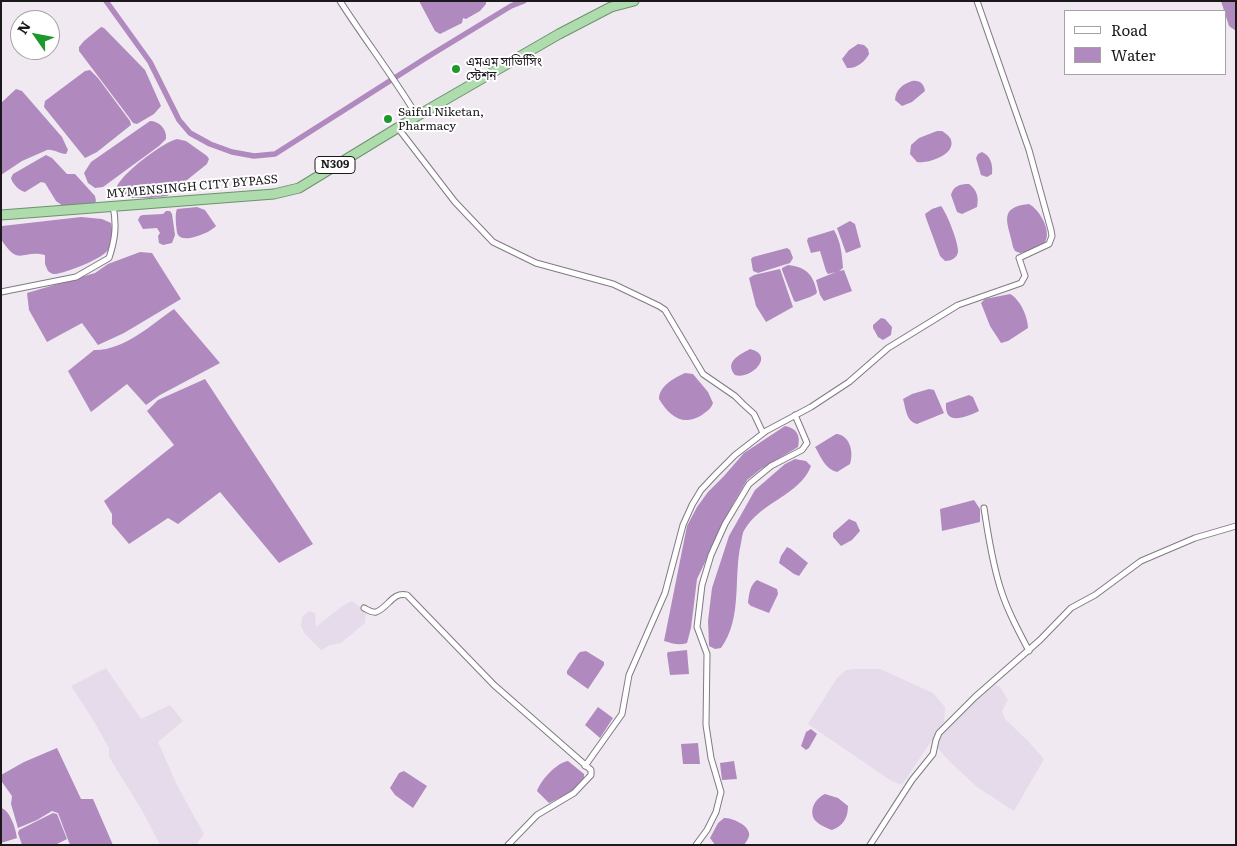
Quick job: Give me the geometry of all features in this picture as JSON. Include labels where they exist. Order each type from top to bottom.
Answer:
[{"type":"highway","name":"MYMENSINGH CITY BYPASS","points":[[1,215],[274,194],[299,188],[514,59],[611,7],[634,1]]},
{"type":"street","points":[[340,1],[362,36],[400,87],[417,116]]},
{"type":"street","points":[[585,766],[622,714],[629,676],[665,593],[683,525],[692,505],[716,474],[735,455],[763,433],[811,407],[849,382],[888,348],[958,305],[1021,283],[1025,276],[1019,258],[1049,244],[1051,230],[1030,150],[977,1]]},
{"type":"street","points":[[398,128],[455,202],[493,242],[536,263],[613,284],[665,310],[702,374],[744,404],[754,414],[763,433]]},
{"type":"street","points":[[1,292],[76,276],[109,258],[116,228],[113,206]]},
{"type":"street","points":[[696,845],[713,818],[721,792],[711,758],[706,725],[707,654],[697,627],[702,585],[711,555],[725,524],[749,484],[771,466],[802,450],[807,443],[795,416]]},
{"type":"street","points":[[984,508],[990,550],[1000,588],[1013,621],[1029,651]]},
{"type":"street","points":[[870,845],[912,780],[934,754],[936,740],[940,733],[975,697],[1029,651],[1071,608],[1095,594],[1141,561],[1195,538],[1236,526]]},
{"type":"street","points":[[364,608],[377,612],[401,594],[407,595],[494,685],[592,773],[574,793],[537,815],[508,845]]},
{"type":"shaded area","points":[[352,601],[366,612],[365,623],[341,643],[330,645],[321,650],[305,634],[301,626],[302,617],[309,611],[315,613],[316,627],[342,606]]},
{"type":"shaded area","points":[[106,668],[141,719],[170,705],[183,721],[158,742],[178,787],[204,834],[196,845],[160,845],[143,812],[109,757],[109,748],[71,686]]},
{"type":"shaded area","points":[[880,669],[933,693],[945,707],[944,722],[902,785],[890,780],[808,724],[837,678],[846,670]]},
{"type":"shaded area","points":[[995,685],[1000,687],[1008,700],[1002,711],[1005,719],[1044,759],[1014,811],[977,787],[936,746],[940,734],[956,717]]},
{"type":"water","points":[[419,1],[486,1],[486,4],[480,11],[466,19],[463,18],[462,23],[440,34],[435,31]]},
{"type":"water","points":[[1221,1],[1236,1],[1236,31],[1229,26],[1227,10],[1224,10]]},
{"type":"water","points":[[101,27],[145,70],[161,106],[154,114],[137,124],[133,123],[79,51],[79,47],[84,41]]},
{"type":"water","points":[[858,44],[864,45],[868,49],[869,54],[860,64],[847,68],[842,59],[849,50]]},
{"type":"water","points":[[90,70],[98,78],[131,125],[97,152],[85,158],[44,107],[45,101],[85,71]]},
{"type":"water","points":[[912,81],[921,83],[925,91],[912,102],[902,106],[895,100],[898,90]]},
{"type":"water","points":[[16,89],[22,91],[62,137],[68,150],[66,154],[47,150],[22,161],[1,175],[1,103]]},
{"type":"water","points":[[150,121],[162,126],[165,132],[166,139],[159,146],[103,187],[95,188],[88,183],[84,173],[91,162]]},
{"type":"water","points":[[942,131],[950,137],[951,145],[949,150],[933,160],[917,162],[910,154],[911,145],[919,138]]},
{"type":"water","points":[[177,139],[186,141],[207,156],[209,159],[207,164],[167,196],[126,198],[121,195],[117,186],[127,173],[153,152]]},
{"type":"water","points":[[982,152],[988,156],[992,164],[992,174],[987,177],[981,175],[976,158]]},
{"type":"water","points":[[46,155],[52,158],[67,174],[75,174],[95,196],[96,201],[94,204],[63,206],[56,201],[45,183],[41,182],[25,192],[16,187],[11,178],[13,174]]},
{"type":"water","points":[[969,184],[977,194],[977,207],[962,214],[957,212],[951,195],[953,189],[957,186]]},
{"type":"water","points":[[1029,204],[1037,210],[1046,226],[1047,237],[1040,247],[1020,253],[1015,251],[1013,247],[1007,218],[1008,213],[1012,209]]},
{"type":"water","points":[[941,206],[952,229],[958,248],[956,256],[947,261],[940,256],[925,214]]},
{"type":"water","points":[[197,207],[205,210],[216,226],[204,234],[182,238],[177,232],[177,209]]},
{"type":"water","points":[[166,211],[170,211],[172,214],[175,235],[172,243],[163,245],[159,243],[158,236],[160,233],[157,228],[143,229],[138,220],[143,215],[163,214]]},
{"type":"water","points":[[81,217],[102,219],[111,223],[111,244],[108,250],[99,257],[60,273],[53,274],[48,271],[45,264],[45,255],[17,255],[7,248],[1,239],[2,226]]},
{"type":"water","points":[[850,221],[855,224],[861,247],[846,253],[837,228]]},
{"type":"water","points":[[834,230],[840,244],[842,258],[843,268],[839,271],[844,270],[852,291],[824,301],[820,295],[816,280],[836,272],[828,274],[820,251],[811,253],[807,241],[808,238]]},
{"type":"water","points":[[787,248],[790,250],[793,258],[790,263],[758,273],[753,271],[751,259],[753,257]]},
{"type":"water","points":[[140,252],[152,253],[181,299],[124,333],[98,345],[82,323],[47,342],[29,310],[27,293],[95,273],[108,264]]},
{"type":"water","points":[[788,265],[808,272],[813,280],[816,294],[796,302],[794,301],[782,270],[782,268]]},
{"type":"water","points":[[780,269],[793,307],[766,322],[756,306],[749,278]]},
{"type":"water","points":[[1010,294],[1014,296],[1023,309],[1028,328],[1008,341],[1001,343],[990,326],[981,303],[985,299]]},
{"type":"water","points":[[174,309],[220,363],[160,395],[146,405],[127,384],[91,412],[68,371],[94,350],[105,349],[126,342]]},
{"type":"water","points":[[881,318],[885,319],[892,327],[891,335],[883,340],[878,337],[873,328],[873,325]]},
{"type":"water","points":[[750,349],[761,356],[761,361],[754,371],[741,376],[735,375],[731,366],[734,359]]},
{"type":"water","points":[[685,373],[693,374],[708,392],[713,403],[702,415],[689,420],[683,420],[672,415],[659,399],[664,386]]},
{"type":"water","points":[[205,379],[313,544],[279,563],[220,492],[178,524],[168,518],[129,544],[112,524],[112,514],[104,501],[174,445],[147,411],[158,400]]},
{"type":"water","points":[[929,389],[934,390],[944,413],[917,424],[909,417],[903,399]]},
{"type":"water","points":[[969,395],[973,397],[979,411],[957,418],[952,418],[948,415],[946,403]]},
{"type":"water","points":[[785,426],[792,428],[797,433],[799,439],[798,447],[761,469],[747,480],[733,504],[697,579],[691,628],[687,643],[678,644],[664,641],[687,526],[697,507],[708,492],[744,453]]},
{"type":"water","points":[[836,434],[845,437],[851,449],[850,464],[837,472],[826,465],[815,447]]},
{"type":"water","points":[[795,459],[806,461],[811,466],[806,476],[790,492],[752,520],[743,532],[732,624],[721,648],[715,649],[709,646],[708,621],[712,588],[729,536],[755,490],[785,464]]},
{"type":"water","points":[[974,500],[980,509],[980,522],[942,531],[940,509]]},
{"type":"water","points":[[849,519],[856,522],[860,531],[852,540],[841,546],[833,537],[833,533]]},
{"type":"water","points":[[787,547],[808,563],[799,576],[779,563]]},
{"type":"water","points":[[757,580],[777,589],[778,594],[769,613],[748,603],[751,587]]},
{"type":"water","points":[[687,650],[689,674],[670,675],[668,652]]},
{"type":"water","points":[[586,651],[604,662],[604,665],[588,689],[567,674],[578,654]]},
{"type":"water","points":[[598,707],[613,718],[600,738],[585,725]]},
{"type":"water","points":[[811,729],[817,734],[806,750],[801,746],[806,732]]},
{"type":"water","points":[[698,743],[700,764],[683,764],[681,744]]},
{"type":"water","points":[[57,748],[81,799],[93,799],[113,845],[70,845],[58,813],[52,811],[18,828],[11,804],[12,796],[2,782],[1,775],[24,762]]},
{"type":"water","points":[[568,761],[584,774],[584,778],[573,791],[549,803],[537,791],[550,773],[563,762]]},
{"type":"water","points":[[734,761],[737,779],[722,780],[720,763]]},
{"type":"water","points":[[404,771],[427,786],[413,808],[395,795],[390,788],[399,773]]},
{"type":"water","points":[[825,794],[838,798],[848,806],[844,821],[832,830],[817,823],[812,811],[814,804]]},
{"type":"water","points":[[1,808],[10,816],[17,838],[1,843]]},
{"type":"water","points":[[53,813],[57,814],[67,839],[55,845],[22,845],[18,833],[19,830]]},
{"type":"water","points":[[724,818],[739,822],[748,830],[749,836],[744,845],[715,845],[710,838],[718,823]]},
{"type":"waterway","points":[[106,1],[150,62],[179,120],[190,133],[210,144],[232,152],[254,156],[275,154],[429,56],[511,6],[524,1]]},
{"type":"place","name":"এমএম সাভ‌িসি‌িং স্ট‌েশন","points":[[456,69]]},
{"type":"place","name":"Saiful Niketan, Pharmacy","points":[[388,119]]}]
